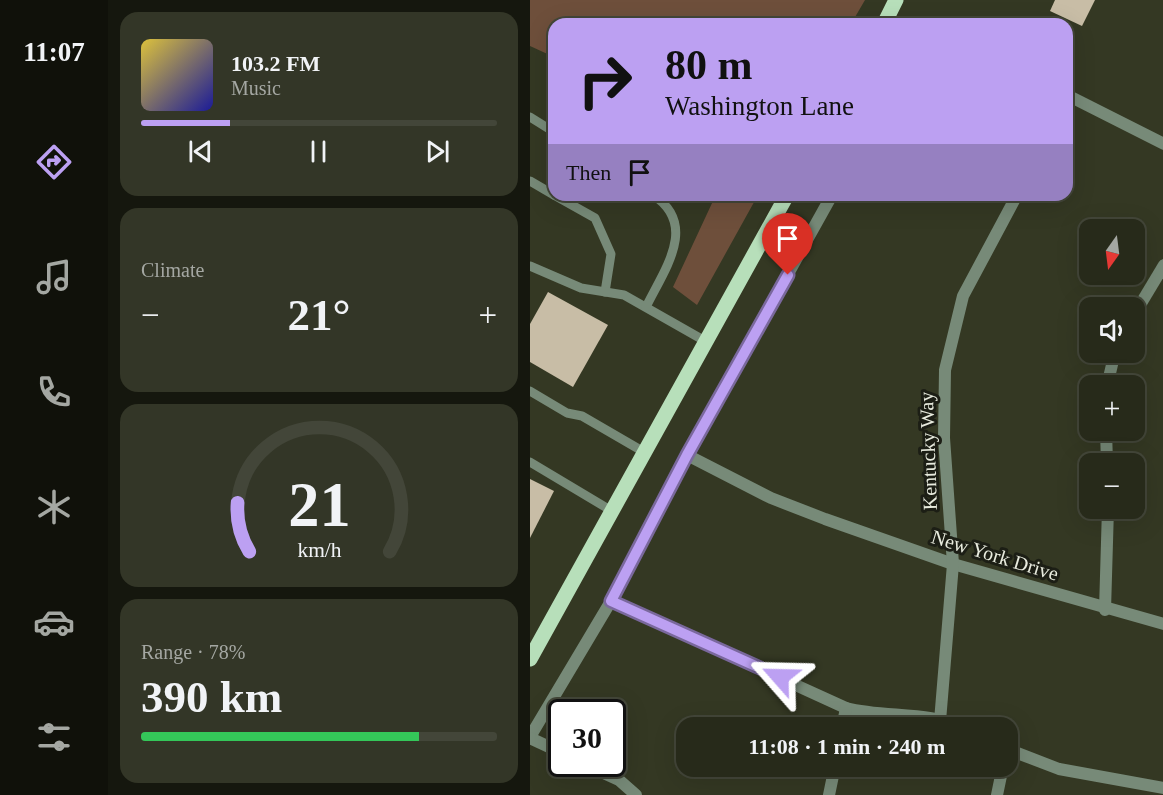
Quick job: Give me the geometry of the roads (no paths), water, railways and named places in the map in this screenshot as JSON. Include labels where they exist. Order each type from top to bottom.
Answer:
[{"type":"main road","points":[[887,18],[896,0]]},
{"type":"main road","points":[[530,659],[783,201]]},
{"type":"street","points":[[1073,101],[1163,144]]},
{"type":"street","points":[[548,746],[530,737],[611,601],[687,455],[829,201]]},
{"type":"street","name":"Kentucky Way","points":[[940,717],[953,564],[944,438],[944,392],[949,347],[963,296],[1014,201]]},
{"type":"street","points":[[1144,297],[1163,265]]},
{"type":"street","name":"New York Drive","points":[[687,455],[771,498],[953,564],[1163,624]]},
{"type":"street","points":[[1105,609],[1108,519]]},
{"type":"street","points":[[611,601],[846,708],[911,717]]},
{"type":"street","points":[[844,717],[846,708]]},
{"type":"street","points":[[1018,753],[1059,769],[1160,790]]},
{"type":"street","points":[[612,777],[636,795]]},
{"type":"street","points":[[829,795],[832,777]]},
{"type":"street","points":[[997,795],[1001,777]]},
{"type":"lane","points":[[530,117],[548,128]]},
{"type":"lane","points":[[530,181],[548,192]]},
{"type":"lane","points":[[565,201],[595,218],[611,255],[605,292]]},
{"type":"lane","points":[[646,307],[676,246],[676,226],[667,204],[662,201]]},
{"type":"lane","points":[[530,266],[581,288],[624,295],[705,340]]},
{"type":"lane","points":[[530,391],[567,413],[582,416],[644,452]]},
{"type":"lane","points":[[530,462],[612,511]]}]
